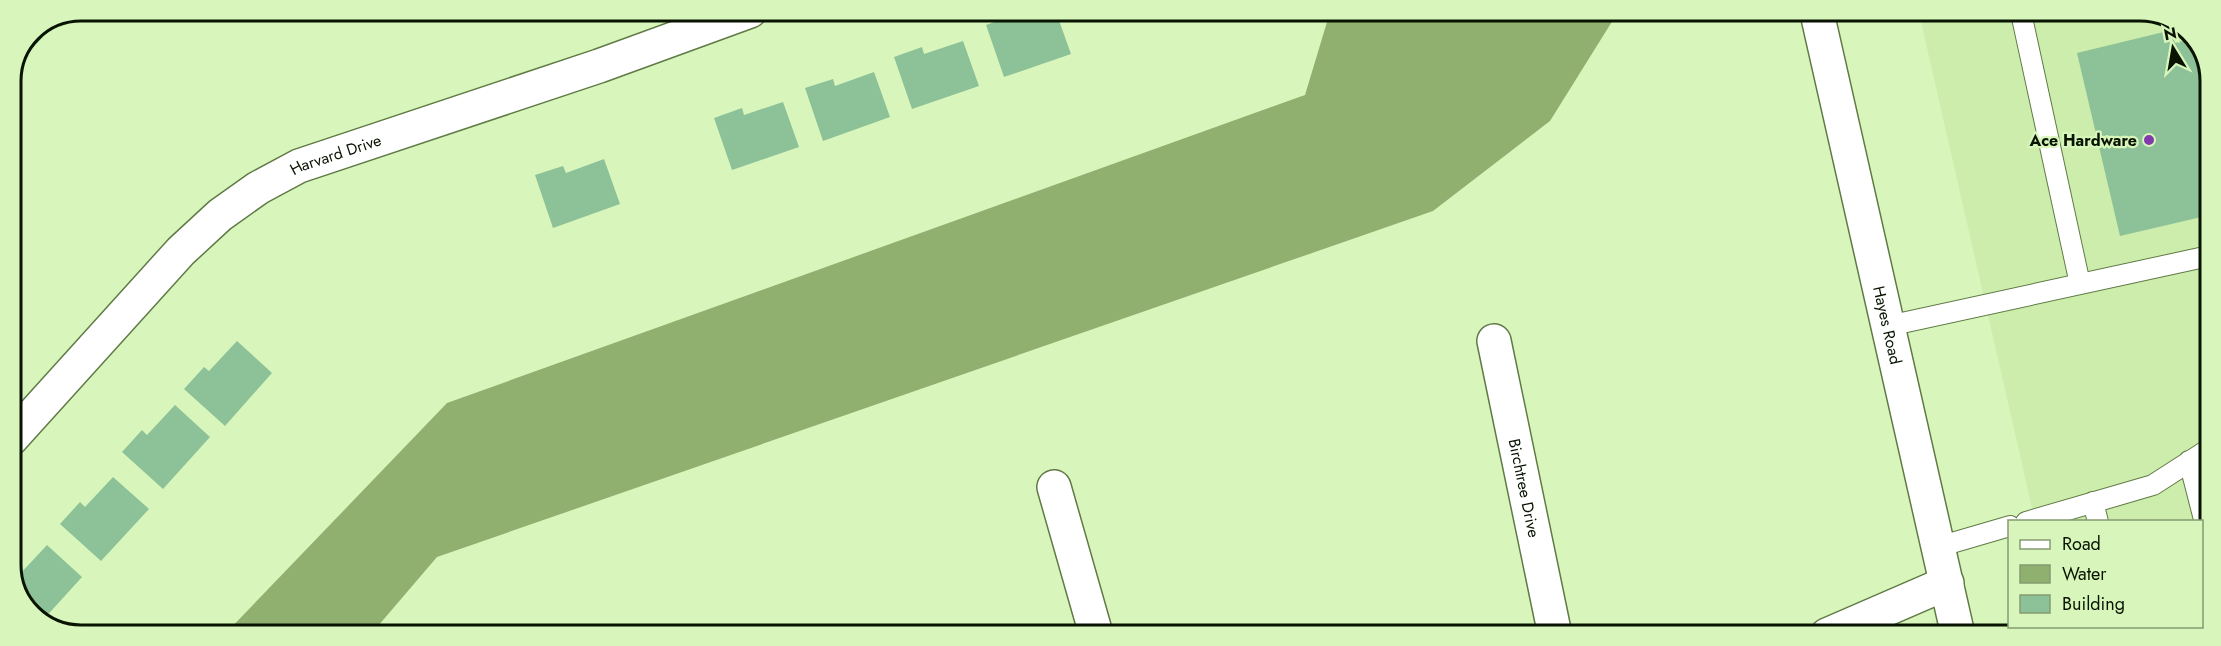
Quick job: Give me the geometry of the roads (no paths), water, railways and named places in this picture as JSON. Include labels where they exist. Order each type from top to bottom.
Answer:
[{"type":"street","name":"Harvard Drive","points":[[21,428],[181,251],[220,215],[258,188],[299,166],[599,66],[723,21]]},
{"type":"street","name":"Hayes Road","points":[[1819,21],[1956,625]]},
{"type":"street","name":"Birchtree Drive","points":[[1494,341],[1553,625]]},
{"type":"street","points":[[1054,487],[1093,625]]},
{"type":"street","points":[[1850,625],[1947,583]]},
{"type":"lane","points":[[2022,21],[2080,284]]},
{"type":"lane","points":[[1888,326],[2200,258]]},
{"type":"lane","points":[[2033,520],[2153,485],[2200,454]]},
{"type":"lane","points":[[2189,461],[2200,504]]},
{"type":"lane","points":[[2093,502],[2098,520]]},
{"type":"lane","points":[[1938,547],[2008,527]]},
{"type":"water","points":[[1327,21],[1612,21],[1550,121],[1433,211],[437,557],[379,625],[234,625],[447,403],[1305,95]]},
{"type":"place","name":"Ace Hardware","points":[[2149,140]]}]
